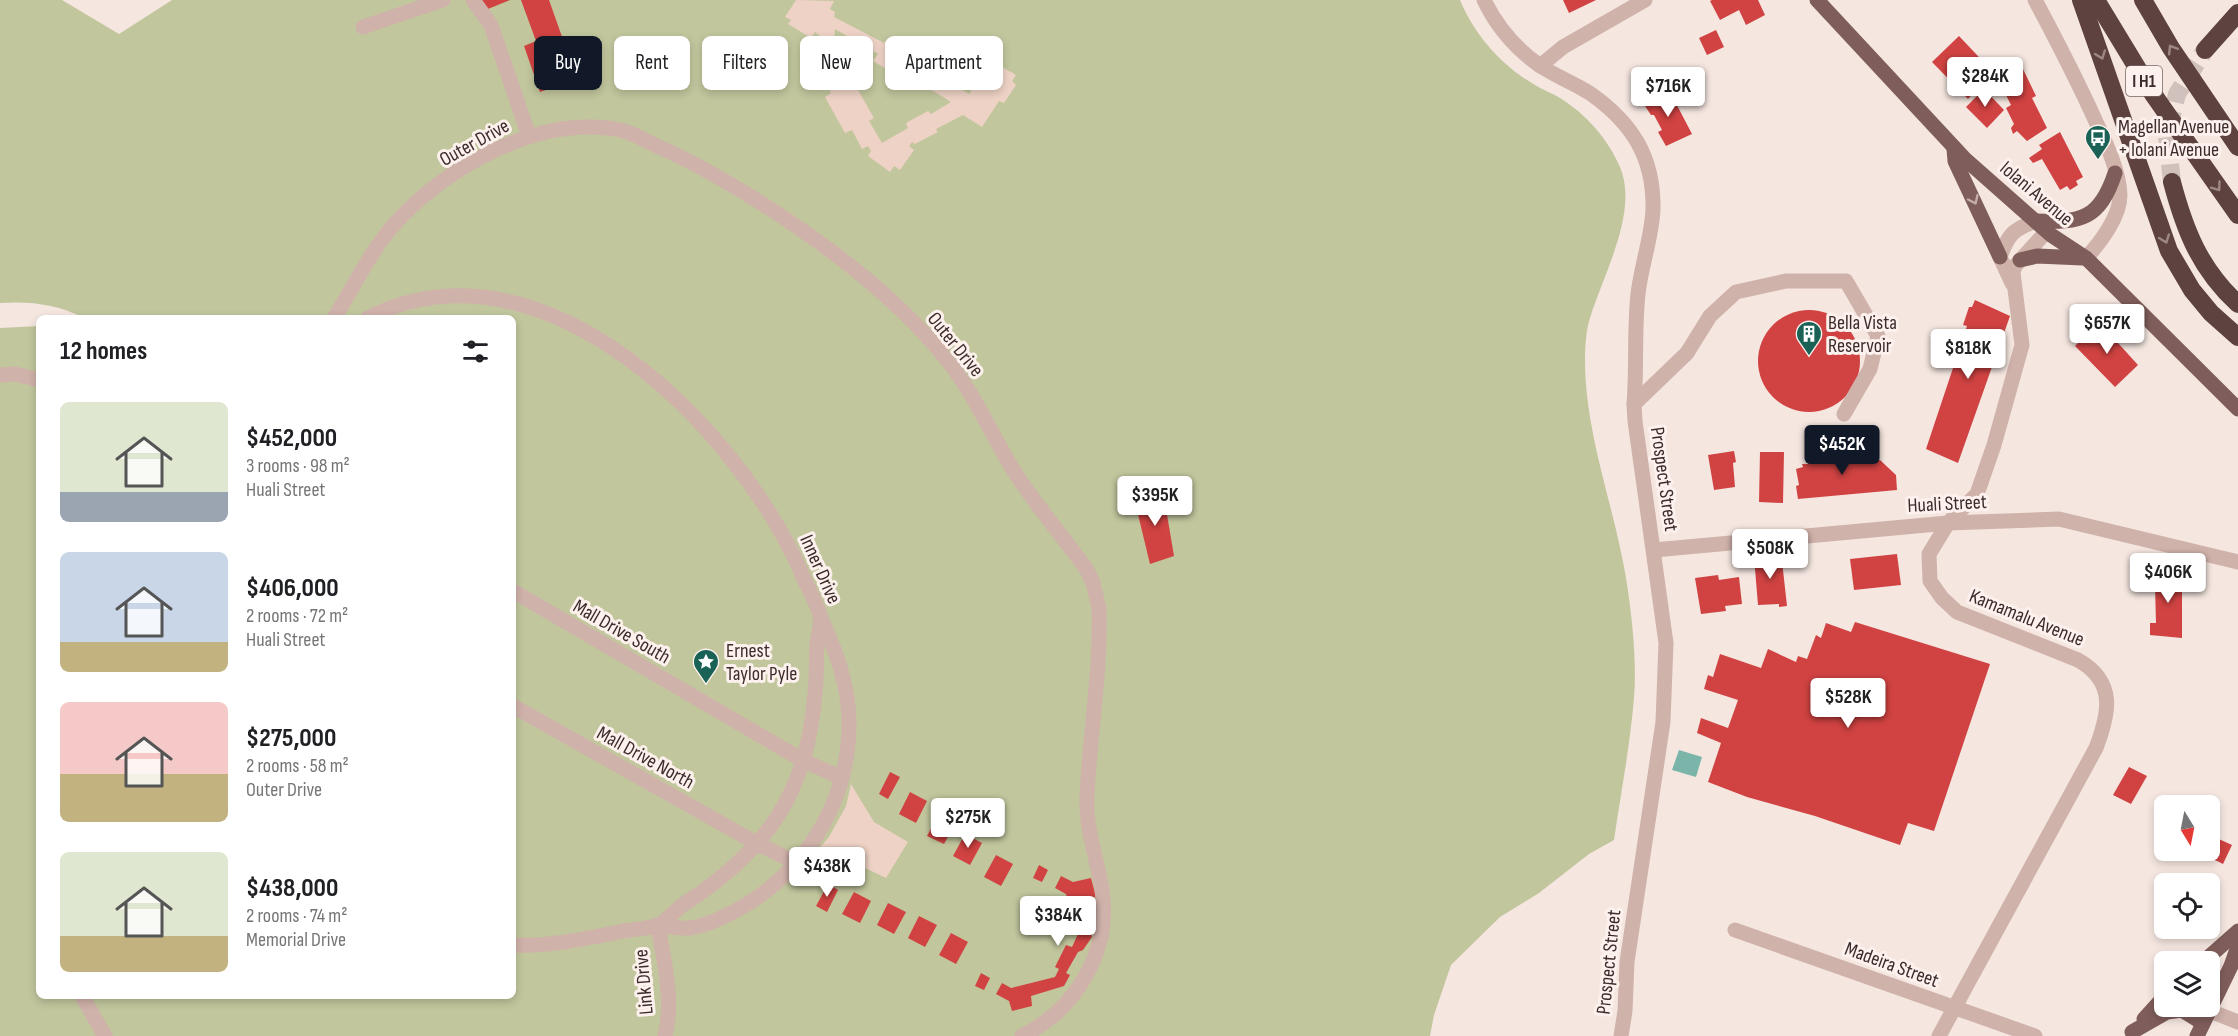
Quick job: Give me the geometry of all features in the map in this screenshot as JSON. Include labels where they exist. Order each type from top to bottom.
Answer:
[{"type":"highway","points":[[2081,0],[2169,251],[2192,290],[2211,313],[2238,337]]},
{"type":"highway","name":"I H1","points":[[2096,0],[2152,94],[2238,215]]},
{"type":"highway","name":"I H1","points":[[2143,0],[2202,96],[2238,147]]},
{"type":"highway","points":[[2205,50],[2238,14]]},
{"type":"highway","points":[[2202,96],[2238,137]]},
{"type":"highway","points":[[2172,182],[2180,214],[2198,257],[2226,293],[2238,304]]},
{"type":"main road","name":"Iolani Avenue","points":[[1817,0],[1965,159],[2041,226],[2086,258],[2238,409]]},
{"type":"main road","points":[[1953,146],[1956,161],[2000,257]]},
{"type":"main road","points":[[2041,226],[2078,220],[2089,215],[2102,202],[2115,173]]},
{"type":"main road","points":[[2020,260],[2045,256],[2086,258]]},
{"type":"main road","points":[[2215,951],[2238,931]]},
{"type":"main road","points":[[2130,1034],[2167,1012],[2182,1010],[2203,1023],[2231,966],[2238,946]]},
{"type":"main road","points":[[2130,1034],[2154,1009]]},
{"type":"street","points":[[363,27],[443,0]]},
{"type":"street","points":[[473,0],[491,25],[529,136]]},
{"type":"street","name":"Prospect Street","points":[[1484,0],[1508,39],[1540,66],[1573,82],[1613,110],[1636,140],[1648,169],[1653,209],[1638,294],[1634,404],[1666,643],[1662,722],[1627,962],[1625,1011],[1621,1036]]},
{"type":"street","points":[[1540,66],[1563,47],[1645,0]]},
{"type":"street","points":[[2035,0],[2107,145],[2120,195],[2118,207],[2106,235],[2086,258]]},
{"type":"street","name":"Outer Drive","points":[[336,315],[378,246],[406,212],[432,190],[493,151],[529,136],[558,130],[587,128],[626,132],[711,173],[752,197],[822,246],[899,310],[950,364],[1031,497],[1087,570],[1097,595],[1100,621],[1086,810],[1102,890],[1102,926],[1093,962],[1076,992],[1053,1017],[1022,1036]]},
{"type":"street","points":[[2000,257],[2006,240],[2019,227],[2041,226]]},
{"type":"street","points":[[2020,260],[2041,226]]},
{"type":"street","name":"Kamamalu Avenue","points":[[2000,257],[2016,291]]},
{"type":"street","name":"Kamamalu Avenue","points":[[1939,1036],[2096,748],[2108,708],[2099,678],[2089,666],[1957,612],[1942,598],[1930,580],[1929,554],[1948,523],[1977,494],[1994,445],[2022,345],[2013,273],[2020,260]]},
{"type":"street","points":[[1634,404],[1687,352],[1710,316],[1736,292],[1786,281],[1846,281],[1878,336],[1870,369],[1844,414]]},
{"type":"street","name":"Inner Drive","points":[[376,315],[412,301],[454,295],[476,296],[529,306],[566,321],[604,342],[641,370],[695,419],[748,480],[785,540],[821,618],[817,643],[818,668],[813,716],[804,761],[786,803],[758,844],[723,878],[681,905],[658,925]]},
{"type":"street","points":[[0,375],[15,374],[36,379]]},
{"type":"street","name":"Huali Street","points":[[1654,550],[1948,523],[2059,519],[2238,562]]},
{"type":"street","name":"Mall Drive South","points":[[516,593],[804,761],[843,778]]},
{"type":"street","points":[[516,945],[542,946],[658,925],[690,928],[732,913],[769,889],[797,863],[826,822],[843,778],[849,742],[848,700],[838,660],[821,618]]},
{"type":"street","name":"Mall Drive North","points":[[516,708],[758,844],[797,863]]},
{"type":"street","name":"Link Drive","points":[[658,925],[669,989],[670,1007],[665,1036]]},
{"type":"street","name":"Madeira Street","points":[[1736,930],[2035,1036]]},
{"type":"street","points":[[84,999],[105,1036]]},
{"type":"street","points":[[2203,1023],[2238,1022]]},
{"type":"green space","points":[[0,0],[62,0],[119,34],[172,0],[1460,0],[1473,26],[1511,69],[1570,104],[1595,128],[1615,157],[1625,185],[1622,223],[1589,323],[1585,355],[1590,415],[1626,578],[1634,654],[1635,684],[1632,716],[1614,840],[1589,854],[1539,893],[1500,917],[1451,965],[1434,1015],[1430,1036],[0,1036],[0,328],[36,326],[36,999],[516,999],[516,315],[77,315],[43,304],[0,303]]},
{"type":"shaded area","points":[[796,0],[834,1],[830,9],[835,12],[834,17],[871,36],[847,36],[835,29],[834,36],[820,36],[815,32],[812,36],[808,36],[788,24],[791,20],[785,17]]},
{"type":"shaded area","points":[[873,37],[884,43],[885,68],[873,61],[878,54],[873,51]]},
{"type":"shaded area","points":[[1003,68],[1016,75],[1012,81],[1016,85],[1004,103],[999,101],[982,127],[963,115],[936,129],[938,132],[915,144],[912,142],[909,146],[914,150],[900,170],[894,166],[890,172],[868,156],[871,151],[868,146],[862,149],[852,130],[845,133],[825,97],[831,93],[829,90],[858,90],[874,118],[869,121],[882,143],[908,128],[906,123],[928,111],[931,114],[951,102],[932,90],[962,90],[969,94],[972,90],[1003,90]]},
{"type":"shaded area","points":[[851,784],[874,822],[908,842],[886,878],[857,864],[841,860],[802,868],[829,837],[846,806]]},
{"type":"water","points":[[1679,750],[1702,757],[1696,777],[1672,770]]},
{"type":"building","points":[[478,0],[510,0],[483,11]]},
{"type":"building","points":[[521,0],[549,0],[562,36],[534,36]]},
{"type":"building","points":[[1563,0],[1596,0],[1569,13]]},
{"type":"building","points":[[1758,0],[1765,15],[1746,25],[1739,10],[1720,20],[1710,1]]},
{"type":"building","points":[[1716,30],[1724,47],[1707,55],[1699,38]]},
{"type":"building","points":[[1959,36],[1993,72],[1968,99],[1932,62]]},
{"type":"building","points":[[534,42],[534,75],[524,46]]},
{"type":"building","points":[[2021,65],[2036,96],[2032,98],[2047,128],[2027,141],[2017,131],[2013,134],[2011,128],[2014,124],[2006,108],[2011,105],[2005,93],[2001,96],[1998,91],[2003,88],[1999,81],[2002,80],[2000,77]]},
{"type":"building","points":[[1984,89],[2004,110],[1987,128],[1966,107]]},
{"type":"building","points":[[1669,90],[1692,134],[1666,146],[1658,132],[1662,130],[1654,115],[1651,115],[1643,103]]},
{"type":"building","points":[[2060,132],[2083,177],[2076,181],[2078,185],[2070,190],[2067,186],[2060,190],[2042,159],[2033,163],[2029,158],[2042,149],[2039,145]]},
{"type":"building","points":[[1975,300],[2010,316],[1958,463],[1926,449],[1967,326],[1963,325],[1969,307],[1972,307]]},
{"type":"building","name":"Bella Vista Reservoir","points":[[1809,310],[1838,318],[1852,332],[1860,361],[1852,390],[1838,404],[1809,412],[1780,404],[1766,390],[1758,361],[1766,332],[1780,318]]},
{"type":"building","points":[[2099,322],[2138,365],[2115,387],[2075,346]]},
{"type":"building","points":[[1734,451],[1735,487],[1714,490],[1708,455]]},
{"type":"building","points":[[1853,451],[1854,464],[1880,460],[1896,475],[1897,490],[1798,499],[1796,486],[1799,485],[1796,469],[1803,467],[1802,464],[1808,464],[1805,456]]},
{"type":"building","points":[[1760,452],[1784,452],[1783,503],[1759,502]]},
{"type":"building","points":[[1163,491],[1174,556],[1150,564],[1135,502]]},
{"type":"building","points":[[1781,552],[1787,606],[1758,605],[1754,557]]},
{"type":"building","points":[[1897,554],[1901,585],[1854,590],[1850,559]]},
{"type":"building","points":[[2155,571],[2182,571],[2182,638],[2150,635],[2150,623],[2156,623],[2155,586],[2149,585],[2149,574]]},
{"type":"building","points":[[1718,575],[1719,580],[1739,577],[1742,604],[1725,606],[1726,611],[1701,614],[1695,578]]},
{"type":"building","points":[[1855,622],[1990,664],[1934,831],[1908,823],[1900,845],[1815,816],[1747,797],[1708,782],[1721,743],[1697,733],[1701,718],[1728,728],[1738,700],[1704,689],[1708,675],[1713,677],[1720,654],[1761,668],[1768,649],[1796,662],[1798,656],[1807,659],[1816,635],[1821,638],[1826,623],[1851,632]]},
{"type":"building","points":[[2129,767],[2147,776],[2131,804],[2113,795]]},
{"type":"building","points":[[890,772],[900,777],[888,799],[879,794]]},
{"type":"building","points":[[910,792],[927,801],[916,823],[899,814]]},
{"type":"building","points":[[939,813],[956,822],[944,844],[927,836]]},
{"type":"building","points":[[965,834],[982,843],[970,865],[953,856]]},
{"type":"building","points":[[2220,840],[2232,845],[2223,864],[2217,861],[2220,861]]},
{"type":"building","points":[[996,855],[1013,864],[1001,886],[984,877]]},
{"type":"building","points":[[1039,865],[1048,870],[1042,882],[1033,878]]},
{"type":"building","points":[[1061,876],[1073,882],[1091,878],[1096,897],[1083,900],[1092,937],[1083,950],[1078,952],[1066,973],[1070,975],[1064,986],[1031,996],[1032,1006],[1012,1011],[1009,1001],[996,994],[1002,983],[1011,988],[1055,977],[1059,969],[1055,967],[1066,945],[1072,947],[1078,934],[1066,894],[1055,888]]},
{"type":"building","points":[[828,884],[838,890],[827,912],[816,906]]},
{"type":"building","points":[[854,892],[871,901],[860,923],[842,914]]},
{"type":"building","points":[[888,903],[906,912],[894,934],[877,925]]},
{"type":"building","points":[[919,916],[937,925],[925,947],[908,938]]},
{"type":"building","points":[[951,933],[968,942],[956,964],[939,955]]},
{"type":"building","points":[[981,973],[990,978],[984,990],[975,986]]},
{"type":"tunnel","points":[[2172,182],[2167,136],[2177,94],[2205,50]]},
{"type":"place","name":"Magellan Avenue + Iolani Avenue","points":[[2098,161]]},
{"type":"place","name":"Bella Vista Reservoir","points":[[1809,357]]},
{"type":"place","name":"Ernest Taylor Pyle","points":[[706,685]]}]
